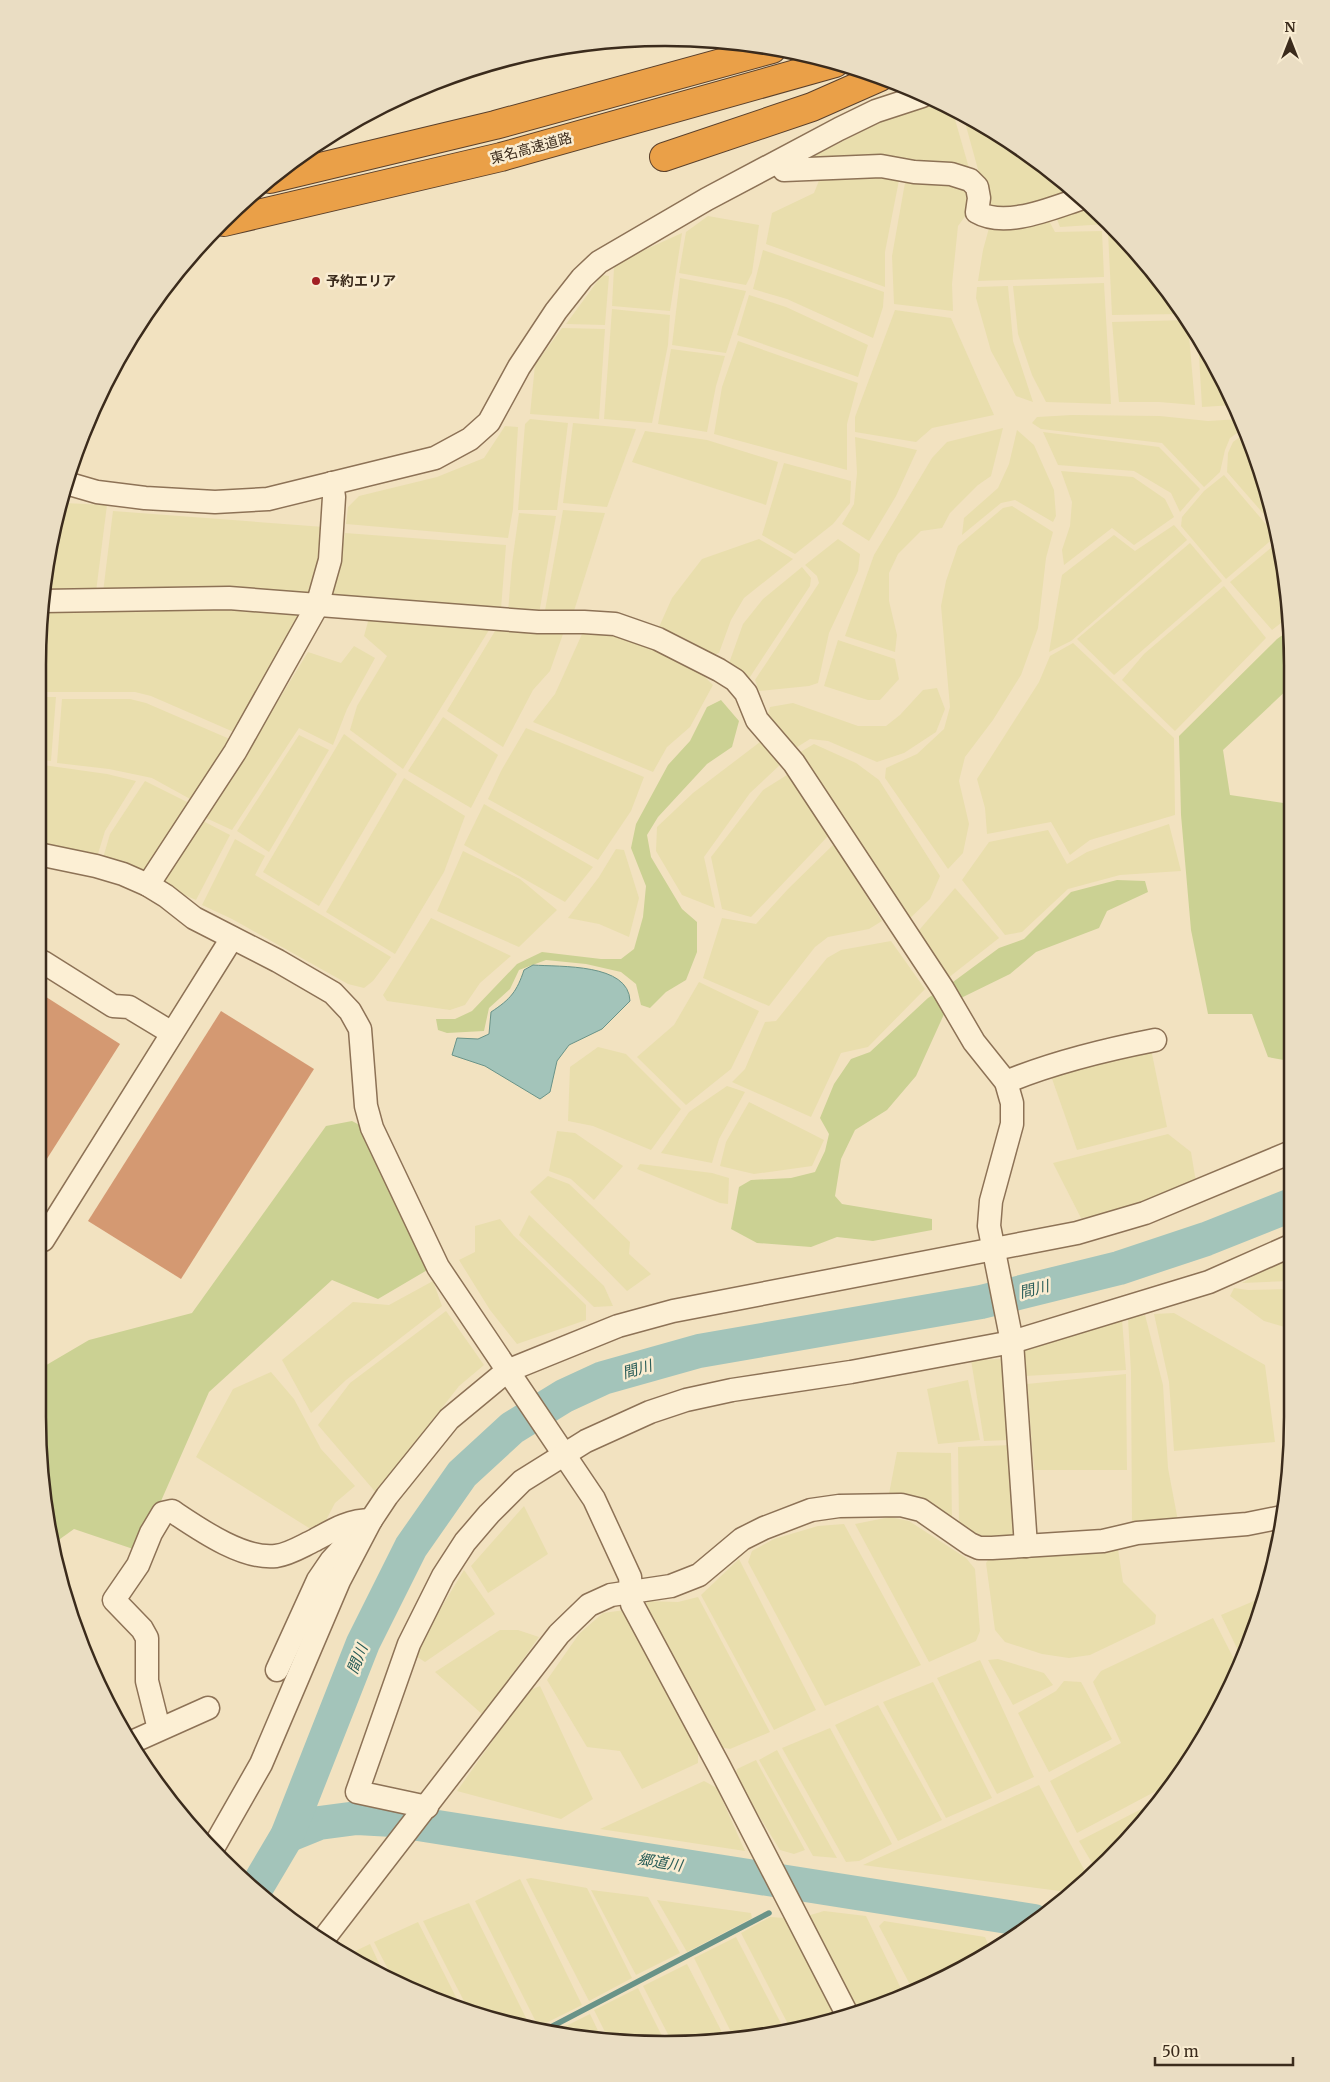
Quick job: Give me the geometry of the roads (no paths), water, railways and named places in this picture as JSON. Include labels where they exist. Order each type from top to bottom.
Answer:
[{"type":"highway","points":[[287,175],[495,125],[756,53]]},
{"type":"highway","name":"東名高速道路","points":[[236,219],[502,156],[823,66]]},
{"type":"highway","points":[[664,157],[812,107],[875,94]]},
{"type":"street","points":[[73,485],[97,492],[145,498],[215,502],[268,499],[435,458],[470,438],[489,422],[519,367],[556,310],[582,278],[599,262],[707,199],[778,162],[875,94],[907,95]]},
{"type":"street","points":[[778,162],[784,170],[881,166],[914,172],[951,174],[970,180],[977,187],[979,198],[977,212],[984,216],[1004,218],[1025,216],[1074,201]]},
{"type":"street","points":[[148,885],[235,752],[317,606],[330,560],[334,497],[332,483]]},
{"type":"street","points":[[50,601],[229,598],[538,622],[615,624],[658,640],[719,670],[734,680],[746,693],[757,720],[794,763],[943,989],[974,1042],[1006,1082],[1012,1103],[1012,1124],[990,1201],[989,1226],[1012,1338],[1026,1546]]},
{"type":"street","points":[[46,856],[96,866],[123,874],[148,885],[166,896],[194,918],[278,961],[333,992],[350,1011],[360,1029],[366,1106],[372,1128],[438,1267],[594,1499],[630,1577],[632,1604],[719,1766],[844,2009]]},
{"type":"street","points":[[46,1235],[232,938]]},
{"type":"street","points":[[46,964],[113,1006],[128,1007],[172,1033]]},
{"type":"street","points":[[1006,1082],[1036,1070],[1105,1050],[1155,1040]]},
{"type":"street","points":[[277,1670],[318,1580],[331,1561],[356,1534],[449,1419],[486,1387],[509,1374],[618,1326],[673,1311],[994,1254],[1077,1233],[1144,1213],[1284,1155]]},
{"type":"street","points":[[426,1808],[357,1792],[409,1644],[443,1576],[465,1542],[489,1514],[522,1481],[560,1451],[650,1412],[686,1400],[732,1390],[851,1372],[1012,1338],[1209,1282],[1284,1249]]},
{"type":"street","points":[[327,1935],[559,1634],[589,1605],[610,1595],[671,1586],[699,1575],[742,1540],[764,1528],[811,1510],[839,1506],[901,1505],[921,1510],[970,1544],[979,1548],[1103,1541],[1138,1533],[1247,1524],[1275,1518]]},
{"type":"street","points":[[159,1729],[147,1681],[147,1638],[142,1629],[114,1600],[138,1565],[151,1533],[163,1513],[172,1511],[207,1534],[254,1554],[275,1556],[290,1553],[349,1522],[366,1520]]},
{"type":"street","points":[[216,1843],[261,1764],[366,1520]]},
{"type":"street","points":[[137,1739],[208,1708]]},
{"type":"water","points":[[533,965],[575,967],[606,973],[618,980],[627,989],[630,1001],[602,1029],[569,1045],[557,1061],[550,1092],[540,1099],[485,1066],[452,1055],[457,1038],[478,1039],[489,1034],[491,1012],[508,999],[519,984],[524,970]]},
{"type":"waterway","name":"間川","points":[[259,1884],[287,1836],[363,1643],[411,1547],[462,1474],[512,1428],[564,1396],[603,1378],[699,1351],[981,1302],[1119,1268],[1206,1239],[1284,1208]]},
{"type":"waterway","name":"郷道川","points":[[287,1836],[319,1823],[357,1818],[393,1820],[1025,1920]]},
{"type":"waterway","points":[[554,2025],[769,1913]]},
{"type":"place","name":"予約エリア","points":[[316,281]]}]
